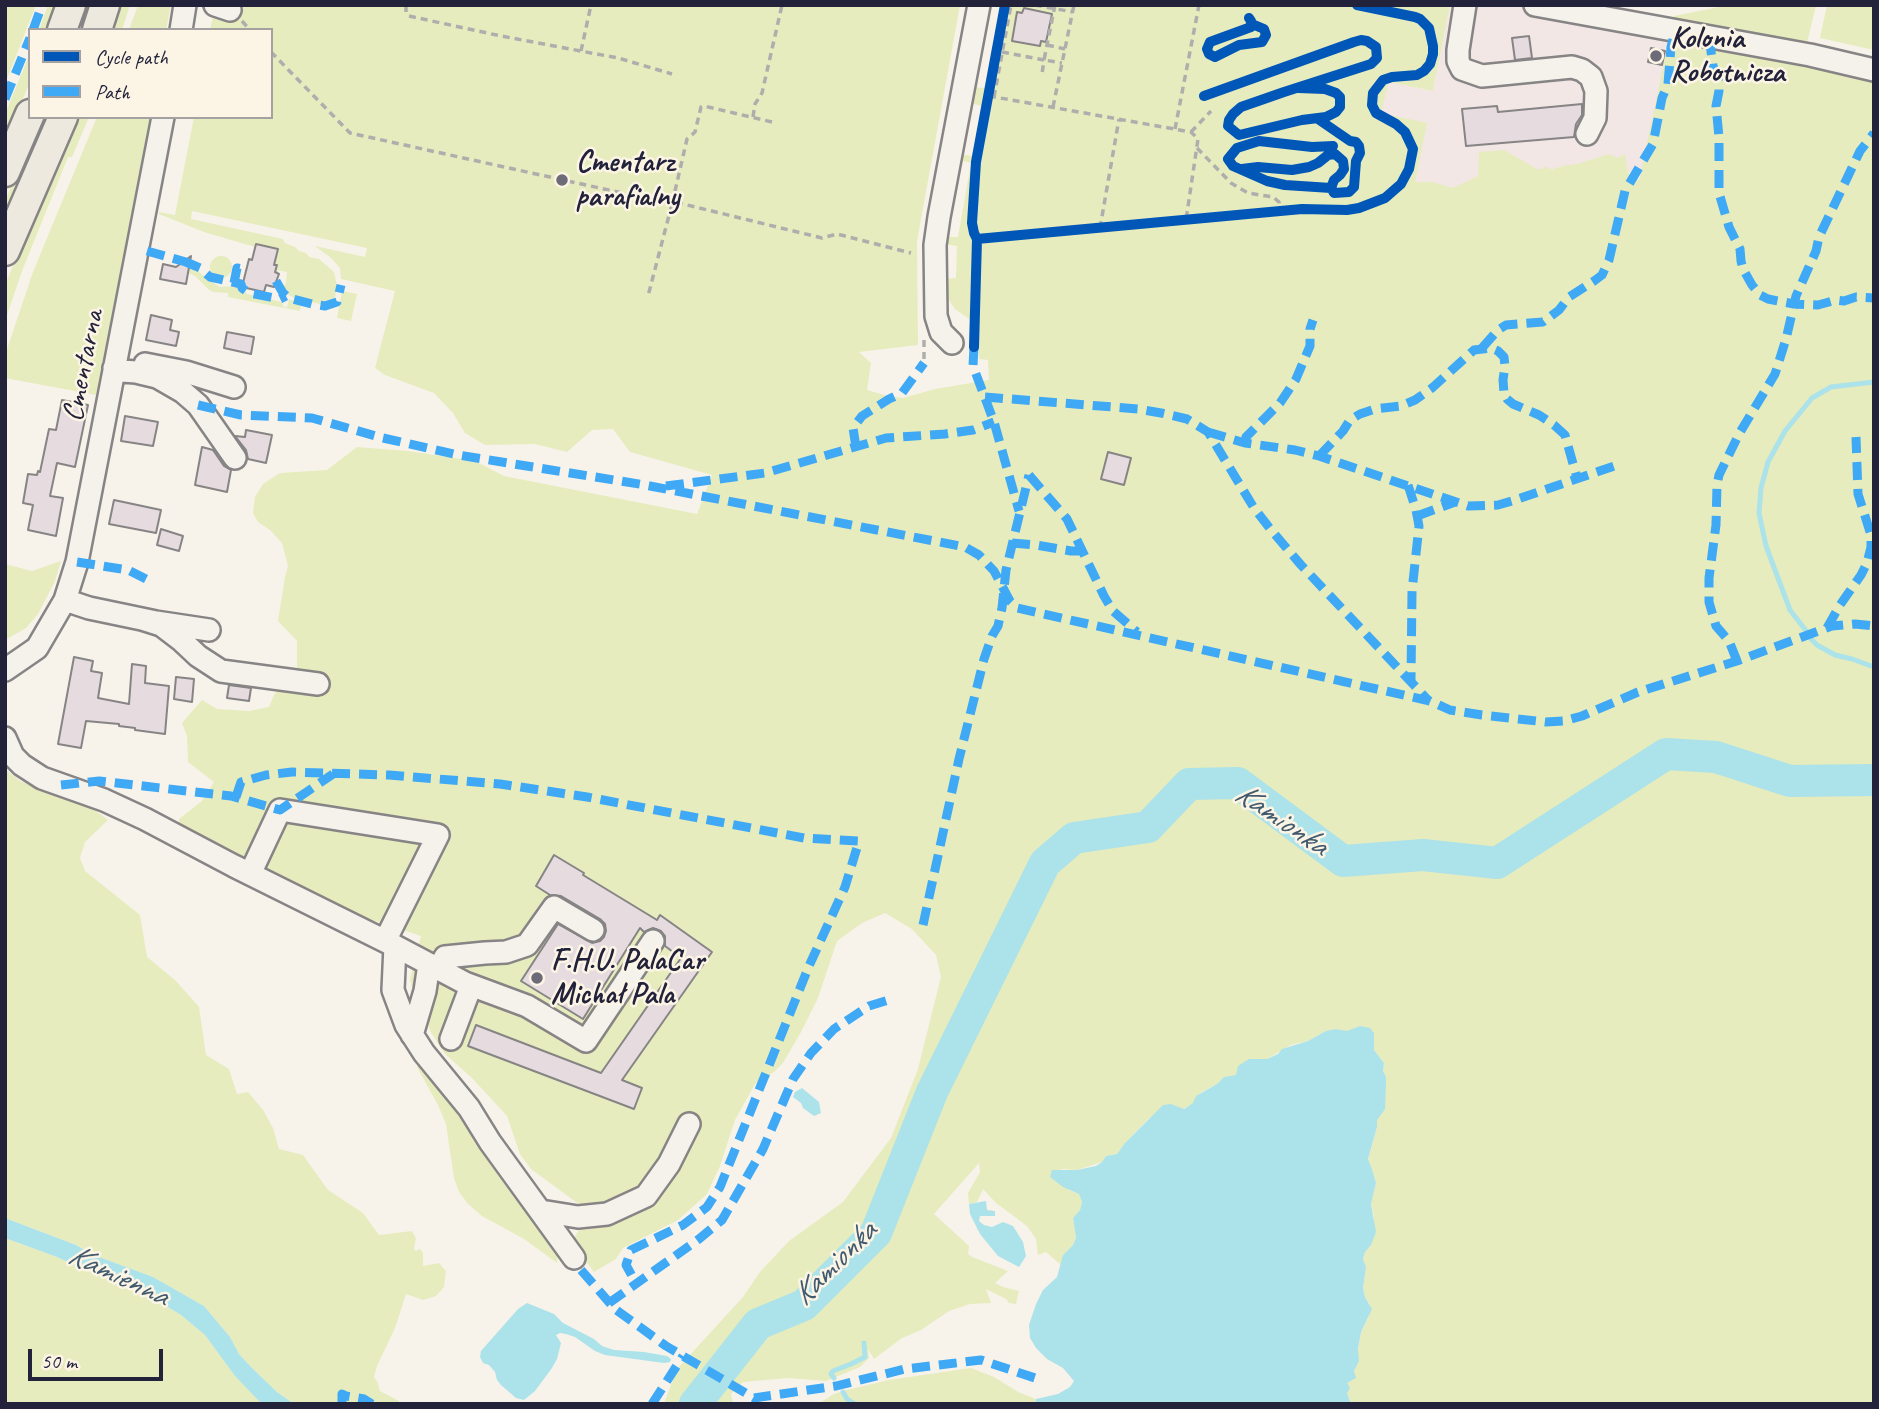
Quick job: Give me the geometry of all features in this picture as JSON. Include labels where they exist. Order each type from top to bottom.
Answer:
[{"type":"main road","points":[[63,28],[71,5]]},
{"type":"main road","points":[[98,28],[105,5]]},
{"type":"main road","points":[[5,172],[28,119]]},
{"type":"main road","points":[[5,251],[62,119]]},
{"type":"street","points":[[181,28],[185,5]]},
{"type":"street","points":[[951,343],[941,332],[936,316],[935,245],[979,5]]},
{"type":"street","points":[[1465,5],[1458,50],[1458,61],[1462,69],[1482,76],[1572,67],[1582,70],[1591,77],[1596,91],[1595,118],[1587,134]]},
{"type":"street","points":[[1535,5],[1810,55],[1874,70]]},
{"type":"street","name":"Cmentarna","points":[[5,670],[37,648],[65,600],[77,562],[163,119]]},
{"type":"street","points":[[114,368],[150,364],[234,387]]},
{"type":"street","points":[[114,368],[157,377],[183,392],[198,405],[235,458]]},
{"type":"street","points":[[65,600],[142,619],[209,630]]},
{"type":"street","points":[[142,619],[160,625],[221,671],[318,684]]},
{"type":"street","name":"Cmentarna","points":[[5,653],[30,640],[53,623]]},
{"type":"street","points":[[5,738],[13,756],[42,778],[104,800],[471,986],[527,1006],[583,1051],[653,941]]},
{"type":"street","points":[[250,874],[280,810],[438,835],[390,944],[393,990],[405,1026],[469,1108],[490,1142],[574,1258]]},
{"type":"street","points":[[412,1035],[434,966],[445,957],[506,953],[527,945],[554,907],[593,930]]},
{"type":"street","points":[[451,1039],[471,986]]},
{"type":"street","points":[[541,1211],[578,1217],[607,1214],[646,1196],[669,1164],[689,1124]]},
{"type":"path","points":[[406,5],[409,16],[618,58],[672,74]]},
{"type":"path","points":[[582,51],[591,5]]},
{"type":"path","points":[[753,117],[755,104],[762,93],[782,5]]},
{"type":"path","points":[[986,109],[1002,52],[1008,5]]},
{"type":"path","points":[[991,96],[1008,5]]},
{"type":"path","points":[[1035,5],[1073,12]]},
{"type":"path","points":[[1053,107],[1074,5]]},
{"type":"path","points":[[1042,74],[1055,7]]},
{"type":"path","points":[[1175,129],[1198,8],[1208,18]]},
{"type":"path","points":[[1047,46],[1065,49]]},
{"type":"path","points":[[1002,52],[1062,63]]},
{"type":"path","points":[[273,54],[349,133],[671,204],[679,203],[822,238],[837,234],[911,253]]},
{"type":"path","points":[[991,96],[1191,132],[1198,139],[1186,220]]},
{"type":"path","points":[[648,296],[687,139],[695,132],[701,107],[772,122]]},
{"type":"path","points":[[1191,132],[1212,110]]},
{"type":"path","points":[[1100,228],[1119,119]]},
{"type":"path","points":[[1197,148],[1240,190],[1276,199],[1280,211]]},
{"type":"path","points":[[1086,229],[1113,227]]},
{"type":"shaded area","points":[[1450,5],[1528,5],[1682,36],[1655,170],[1413,193],[1380,114],[1389,82],[1433,91]]},
{"type":"green space","points":[[5,5],[36,5],[5,84]]},
{"type":"green space","points":[[48,5],[58,5],[50,28],[40,28]]},
{"type":"green space","points":[[117,5],[130,5],[123,28],[110,28]]},
{"type":"green space","points":[[138,5],[171,5],[166,28],[130,28]]},
{"type":"green space","points":[[231,5],[960,5],[917,241],[918,345],[859,352],[871,363],[867,390],[903,398],[935,389],[989,380],[988,360],[979,359],[979,322],[972,321],[955,309],[946,296],[946,279],[956,278],[957,246],[945,244],[946,237],[958,237],[971,163],[960,160],[960,154],[972,156],[982,106],[970,103],[972,87],[985,88],[1000,7],[991,5],[1450,5],[1433,91],[1389,82],[1381,113],[1427,123],[1415,182],[1432,182],[1453,188],[1478,176],[1479,152],[1504,150],[1537,169],[1543,169],[1544,166],[1553,170],[1609,154],[1618,158],[1625,154],[1628,173],[1639,180],[1674,16],[1729,5],[1816,5],[1803,60],[1870,61],[1874,57],[1874,1404],[1351,1404],[1347,1382],[1353,1380],[1361,1332],[1369,1316],[1370,1304],[1363,1288],[1366,1267],[1363,1259],[1371,1245],[1374,1216],[1371,1204],[1376,1183],[1368,1160],[1386,1083],[1384,1063],[1374,1050],[1374,1033],[1360,1026],[1347,1032],[1335,1029],[1326,1031],[1308,1041],[1291,1045],[1267,1059],[1258,1060],[1236,1075],[1224,1077],[1200,1093],[1194,1103],[1183,1109],[1171,1104],[1148,1119],[1117,1154],[1106,1156],[1102,1162],[1077,1170],[1061,1169],[1069,1190],[1079,1194],[1082,1202],[1080,1210],[1073,1218],[1076,1238],[1063,1255],[1061,1265],[1046,1252],[1038,1255],[1036,1239],[1027,1226],[996,1203],[983,1189],[977,1202],[969,1204],[968,1193],[980,1172],[979,1163],[934,1214],[969,1246],[968,1254],[1008,1271],[995,1283],[1019,1291],[1016,1304],[1009,1303],[986,1289],[991,1303],[970,1304],[949,1311],[921,1330],[902,1338],[874,1359],[868,1349],[869,1358],[860,1367],[826,1381],[788,1378],[743,1382],[731,1394],[733,1404],[664,1404],[677,1369],[743,1297],[760,1272],[789,1241],[843,1202],[891,1138],[918,1069],[941,977],[936,955],[912,929],[885,913],[862,923],[837,941],[818,998],[801,1032],[783,1063],[755,1084],[735,1120],[720,1166],[707,1194],[678,1220],[623,1248],[616,1259],[594,1272],[580,1253],[574,1238],[579,1230],[591,1229],[601,1224],[595,1212],[576,1202],[531,1169],[520,1154],[507,1116],[472,1078],[445,1054],[430,1031],[426,1015],[414,996],[410,979],[421,936],[345,911],[179,829],[179,819],[202,801],[214,782],[188,762],[187,736],[182,723],[202,700],[217,709],[249,711],[269,707],[274,695],[297,668],[297,641],[278,621],[288,566],[282,543],[258,522],[253,513],[255,497],[263,484],[280,473],[327,470],[357,447],[475,461],[504,476],[697,514],[712,475],[630,452],[613,429],[592,430],[567,452],[535,444],[485,445],[465,433],[453,413],[434,393],[385,375],[375,368],[395,291],[341,279],[340,268],[315,246],[365,257],[367,248],[192,211],[191,219],[283,239],[285,243],[309,257],[319,259],[334,272],[337,285],[335,297],[320,304],[296,299],[283,289],[287,272],[275,272],[278,250],[256,244],[255,247],[204,232],[159,214],[175,215],[194,119],[273,119],[273,28],[210,28],[213,17],[228,19]]},
{"type":"green space","points":[[1827,5],[1874,5],[1874,50],[1820,38]]},
{"type":"green space","points":[[28,58],[28,87],[5,141],[5,114]]},
{"type":"green space","points":[[40,119],[50,119],[5,224],[5,201]]},
{"type":"green space","points":[[75,119],[88,119],[72,157],[68,157],[5,321],[5,285]]},
{"type":"green space","points":[[96,119],[150,119],[96,395],[5,378],[5,355],[33,272]]},
{"type":"green space","points":[[221,256],[229,259],[232,267],[229,275],[221,278],[213,275],[210,267],[213,259]]},
{"type":"green space","points":[[189,267],[196,269],[220,287],[238,286],[247,294],[282,302],[287,308],[289,299],[301,304],[300,311],[228,297],[228,293],[213,292],[188,273]]},
{"type":"green space","points":[[342,291],[357,294],[351,321],[337,318]]},
{"type":"green space","points":[[61,561],[55,581],[38,614],[26,628],[5,640],[5,564],[32,571]]},
{"type":"green space","points":[[5,769],[20,781],[93,809],[108,820],[85,842],[80,858],[85,871],[140,915],[147,957],[175,980],[199,1007],[206,1055],[229,1069],[237,1094],[248,1092],[263,1110],[273,1128],[279,1149],[303,1155],[328,1190],[363,1213],[379,1235],[412,1231],[416,1238],[414,1249],[420,1249],[423,1253],[423,1266],[439,1263],[446,1271],[444,1287],[436,1296],[423,1300],[406,1294],[395,1328],[377,1366],[374,1377],[380,1391],[400,1404],[294,1404],[277,1392],[239,1354],[230,1337],[204,1306],[153,1277],[5,1218]]},
{"type":"green space","points":[[420,1063],[469,1122],[502,1181],[545,1226],[558,1254],[557,1263],[524,1239],[482,1216],[459,1192],[454,1178],[446,1124],[417,1067]]},
{"type":"green space","points":[[5,1238],[108,1276],[143,1292],[181,1315],[205,1335],[235,1376],[263,1404],[5,1404]]},
{"type":"green space","points":[[971,1368],[1036,1399],[1035,1404],[818,1404],[834,1394],[889,1380]]},
{"type":"water","points":[[1360,1026],[1370,1028],[1374,1033],[1374,1050],[1384,1063],[1386,1083],[1385,1109],[1377,1120],[1368,1159],[1376,1183],[1371,1204],[1376,1232],[1363,1259],[1366,1267],[1363,1288],[1372,1309],[1361,1332],[1359,1361],[1354,1371],[1356,1378],[1347,1383],[1351,1404],[1035,1404],[1036,1399],[1058,1394],[1070,1387],[1074,1381],[1063,1368],[1047,1359],[1030,1338],[1029,1325],[1036,1304],[1043,1290],[1057,1277],[1063,1255],[1076,1238],[1073,1218],[1080,1210],[1082,1202],[1079,1194],[1050,1177],[1052,1170],[1077,1170],[1096,1166],[1106,1156],[1117,1154],[1163,1105],[1171,1104],[1184,1109],[1193,1103],[1196,1096],[1224,1077],[1236,1075],[1238,1066],[1249,1059],[1267,1059],[1282,1049],[1308,1041],[1326,1031],[1347,1031]]},
{"type":"water","points":[[802,1088],[819,1102],[821,1113],[814,1116],[793,1097],[795,1092]]},
{"type":"water","points":[[986,1201],[987,1210],[995,1211],[995,1216],[980,1216],[979,1221],[992,1227],[1003,1222],[1013,1226],[1023,1242],[1026,1256],[1019,1267],[998,1256],[980,1234],[970,1214],[969,1204]]},
{"type":"water","name":"Kamienna","points":[[5,1218],[153,1277],[204,1306],[230,1337],[239,1354],[277,1392],[294,1404],[263,1404],[235,1376],[205,1335],[181,1315],[143,1292],[108,1276],[5,1238]]},
{"type":"water","points":[[527,1303],[554,1314],[563,1323],[602,1346],[614,1350],[667,1356],[671,1359],[670,1362],[605,1355],[575,1337],[560,1333],[556,1335],[561,1343],[552,1368],[535,1391],[524,1400],[516,1398],[501,1385],[495,1372],[483,1363],[480,1357],[481,1351],[518,1309]]},
{"type":"building","points":[[1024,8],[1052,14],[1046,42],[1041,41],[1040,46],[1012,41],[1017,12],[1022,13]]},
{"type":"building","points":[[1529,36],[1532,58],[1515,60],[1512,38]]},
{"type":"building","name":"Kolonia Robotnicza","points":[[1651,48],[1665,51],[1662,65],[1648,62]]},
{"type":"building","points":[[1582,104],[1582,115],[1576,124],[1574,137],[1466,146],[1462,109],[1497,106],[1498,112]]},
{"type":"building","points":[[256,244],[278,249],[274,265],[277,265],[275,272],[279,274],[274,287],[266,285],[264,292],[242,287]]},
{"type":"building","points":[[191,256],[186,284],[160,279],[163,264],[176,267]]},
{"type":"building","points":[[151,315],[172,320],[170,330],[179,332],[176,346],[146,340]]},
{"type":"building","points":[[227,332],[254,337],[251,354],[224,348]]},
{"type":"building","points":[[62,400],[88,405],[75,467],[57,463],[50,496],[63,498],[56,536],[28,530],[33,505],[23,503],[28,474],[37,475],[38,471],[40,472],[49,429],[56,430]]},
{"type":"building","points":[[125,416],[158,422],[153,446],[121,441]]},
{"type":"building","points":[[246,430],[272,435],[266,463],[248,459],[246,450],[235,436],[245,437]]},
{"type":"building","points":[[202,447],[213,450],[224,466],[231,470],[227,492],[195,485]]},
{"type":"building","points":[[1108,452],[1131,458],[1124,485],[1101,479]]},
{"type":"building","points":[[114,500],[161,510],[156,533],[109,524]]},
{"type":"building","points":[[161,529],[183,536],[179,551],[157,545]]},
{"type":"building","points":[[74,657],[93,661],[91,671],[102,673],[98,698],[129,704],[132,664],[146,666],[145,683],[169,686],[165,734],[135,730],[119,724],[86,721],[81,748],[58,744]]},
{"type":"building","points":[[176,677],[194,679],[192,702],[174,699]]},
{"type":"building","points":[[229,685],[251,688],[249,701],[227,698]]},
{"type":"building","points":[[554,855],[657,920],[660,915],[712,952],[622,1080],[642,1088],[634,1109],[468,1046],[476,1025],[601,1073],[681,958],[665,946],[665,936],[661,931],[653,928],[644,932],[640,928],[583,1019],[521,981],[558,924],[592,943],[600,941],[606,931],[605,924],[600,919],[561,896],[550,895],[536,886]]},
{"type":"waterway","points":[[1807,632],[1790,610],[1766,546],[1759,513],[1761,488],[1768,462],[1785,431],[1812,398],[1831,387],[1874,382]]},
{"type":"waterway","points":[[1811,639],[1835,655],[1874,667]]},
{"type":"waterway","name":"Kamionka","points":[[695,1404],[758,1324],[804,1305],[876,1233],[932,1092],[1045,863],[1074,838],[1148,827],[1189,784],[1238,783],[1343,861],[1423,855],[1497,863],[1666,754],[1716,757],[1790,781],[1874,780]]},
{"type":"waterway","points":[[1866,780],[1867,773],[1874,769]]},
{"type":"waterway","points":[[834,1378],[831,1374],[833,1371],[865,1357],[864,1343]]},
{"type":"waterway","points":[[843,1392],[847,1399],[855,1404]]},
{"type":"marked path","points":[[34,28],[42,5]]},
{"type":"marked path","points":[[1482,348],[1506,325],[1543,322],[1559,310],[1569,297],[1602,275],[1609,260],[1625,191],[1653,144],[1662,98],[1668,84],[1675,31]]},
{"type":"marked path","points":[[1709,37],[1713,66],[1719,80],[1716,106],[1719,193],[1729,227],[1740,249],[1743,269],[1752,285],[1760,295],[1768,299],[1794,304],[1818,305],[1856,297],[1874,298]]},
{"type":"marked path","points":[[5,99],[28,43]]},
{"type":"marked path","points":[[1737,661],[1729,641],[1716,626],[1709,602],[1719,475],[1739,434],[1775,374],[1796,296],[1816,251],[1819,237],[1860,151],[1874,133]]},
{"type":"marked path","points":[[147,251],[186,262]]},
{"type":"marked path","points":[[186,265],[186,262],[200,268],[210,277],[241,284],[249,293],[280,299],[286,296]]},
{"type":"marked path","points":[[234,283],[237,268],[247,270]]},
{"type":"marked path","points":[[276,281],[289,298],[325,306],[337,302],[341,285]]},
{"type":"marked path","points":[[1245,443],[1246,437],[1280,403],[1296,379],[1310,346],[1313,320]]},
{"type":"marked path","points":[[974,347],[973,366],[994,422],[1019,511]]},
{"type":"marked path","points":[[1319,456],[1350,420],[1375,409],[1401,406],[1415,400],[1474,350],[1491,348],[1504,357],[1503,380],[1507,399],[1539,415],[1565,435],[1577,478]]},
{"type":"marked path","points":[[856,447],[853,428],[862,416],[902,393],[924,363]]},
{"type":"marked path","points":[[985,397],[1138,409],[1187,419],[1208,432],[1254,508],[1272,531],[1429,701]]},
{"type":"marked path","points":[[198,405],[241,415],[312,418],[458,455],[645,485],[965,547],[979,555],[994,571],[1010,601],[1017,608],[1430,701],[1450,710],[1482,715],[1546,722],[1564,721],[1638,692],[1737,661],[1832,626],[1874,626]]},
{"type":"marked path","points":[[666,486],[765,473],[886,438],[973,430],[994,422]]},
{"type":"marked path","points":[[1208,432],[1245,443],[1319,456],[1468,506],[1498,505],[1620,464]]},
{"type":"marked path","points":[[1827,628],[1861,575],[1871,547],[1871,535],[1858,494],[1856,437]]},
{"type":"marked path","points":[[1029,475],[1067,519],[1113,611],[1137,632]]},
{"type":"marked path","points":[[923,925],[984,659],[998,626],[1006,570],[1029,475]]},
{"type":"marked path","points":[[1408,485],[1419,526],[1412,591],[1411,680]]},
{"type":"marked path","points":[[1417,516],[1455,502]]},
{"type":"marked path","points":[[1012,543],[1081,551]]},
{"type":"marked path","points":[[77,562],[128,570],[146,579]]},
{"type":"marked path","points":[[236,797],[241,782],[266,775],[292,772],[389,775],[500,784],[587,797],[804,838],[859,841],[845,887],[809,966],[720,1187],[707,1207],[683,1225],[631,1250],[626,1265],[636,1283]]},
{"type":"marked path","points":[[61,785],[99,781],[231,796],[280,810],[333,774]]},
{"type":"marked path","points":[[609,1303],[722,1220],[763,1149],[793,1079],[811,1053],[834,1029],[869,1006],[892,999]]},
{"type":"marked path","points":[[581,1270],[615,1309],[666,1346],[754,1398],[836,1386],[905,1369],[981,1360],[1038,1379]]},
{"type":"marked path","points":[[652,1404],[683,1356]]},
{"type":"marked path","points":[[342,1404],[342,1394],[364,1399],[372,1404]]},
{"type":"cycle path","points":[[974,347],[977,239],[972,223],[976,162],[1005,5]]},
{"type":"cycle path","points":[[977,239],[1302,209],[1347,210],[1385,198],[1401,184],[1409,169],[1413,149],[1405,132],[1376,113],[1372,105],[1373,93],[1383,80],[1417,75],[1424,71],[1430,64],[1433,46],[1429,28],[1420,19],[1357,5]]},
{"type":"cycle path","points":[[1249,18],[1251,27],[1210,42],[1207,49],[1209,54],[1215,57],[1239,45],[1262,42],[1266,35],[1264,29],[1252,24]]},
{"type":"cycle path","points":[[1204,96],[1361,40],[1376,47],[1377,58],[1371,64],[1284,92],[1241,107],[1233,114],[1228,126],[1239,135],[1326,117],[1340,107],[1340,97],[1336,93],[1325,89],[1298,88]]},
{"type":"cycle path","points":[[1242,169],[1258,167],[1292,170],[1309,167],[1328,155],[1335,154],[1343,161],[1344,169],[1331,188],[1334,193],[1349,192],[1354,187],[1359,146],[1318,119]]},
{"type":"cycle path","points":[[1331,188],[1267,181],[1233,166],[1228,159],[1237,148],[1259,141],[1312,147],[1333,146]]},
{"type":"place","name":"Kolonia Robotnicza","points":[[1656,56]]},
{"type":"place","name":"Cmentarz parafialny","points":[[562,180]]},
{"type":"place","name":"F.H.U. PalaCar Michał Pala","points":[[537,978]]}]
